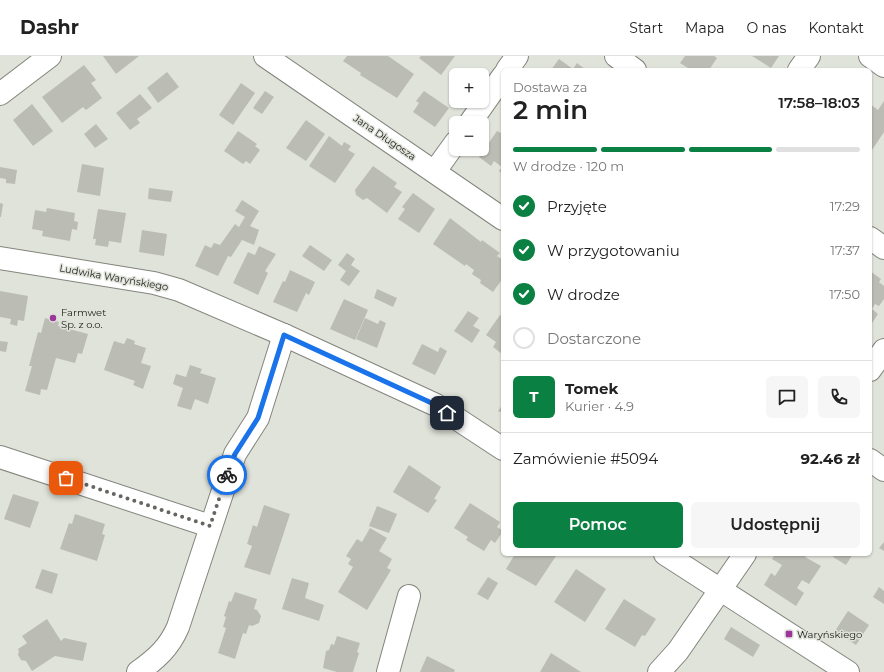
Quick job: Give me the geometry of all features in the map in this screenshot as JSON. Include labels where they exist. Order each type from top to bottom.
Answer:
[{"type":"street","points":[[0,94],[50,56]]},
{"type":"street","name":"Jana Długosza","points":[[266,56],[501,218]]},
{"type":"street","points":[[508,68],[517,56]]},
{"type":"street","points":[[616,56],[632,68]]},
{"type":"street","points":[[800,68],[809,56]]},
{"type":"street","points":[[870,56],[884,66]]},
{"type":"street","points":[[475,116],[501,79]]},
{"type":"street","points":[[435,172],[449,152]]},
{"type":"street","points":[[872,239],[884,248]]},
{"type":"street","name":"Ludwika Waryńskiego","points":[[0,258],[154,283],[179,290],[284,335],[436,405],[501,448]]},
{"type":"street","points":[[138,672],[158,658],[173,638],[235,454],[258,418],[284,335]]},
{"type":"street","points":[[872,367],[884,350]]},
{"type":"street","points":[[0,457],[210,526]]},
{"type":"street","points":[[872,461],[884,470]]},
{"type":"street","points":[[668,556],[848,672]]},
{"type":"street","points":[[659,672],[678,651],[744,556]]},
{"type":"street","points":[[388,672],[409,596]]},
{"type":"building","points":[[103,56],[139,56],[116,74]]},
{"type":"building","points":[[347,56],[388,56],[414,74],[397,98],[360,75],[361,73],[343,61]]},
{"type":"building","points":[[421,56],[455,56],[441,75],[419,58]]},
{"type":"building","points":[[685,56],[714,56],[717,58],[710,68],[688,68],[680,63]]},
{"type":"building","points":[[752,56],[779,56],[771,68]]},
{"type":"building","points":[[559,59],[572,68],[552,68]]},
{"type":"building","points":[[577,63],[583,68],[574,68]]},
{"type":"building","points":[[84,65],[96,80],[91,83],[102,98],[86,110],[83,107],[62,123],[42,97]]},
{"type":"building","points":[[167,72],[179,87],[158,103],[147,88]]},
{"type":"building","points":[[241,83],[255,93],[233,125],[219,115]]},
{"type":"building","points":[[265,91],[274,97],[262,114],[253,108]]},
{"type":"building","points":[[424,91],[449,108],[435,127],[413,112],[419,103],[416,101]]},
{"type":"building","points":[[140,94],[152,108],[137,119],[140,123],[130,130],[116,113]]},
{"type":"building","points":[[884,101],[884,132],[872,150],[872,106],[878,110]]},
{"type":"building","points":[[32,104],[53,131],[33,146],[13,120]]},
{"type":"building","points":[[306,120],[325,134],[306,161],[286,148]]},
{"type":"building","points":[[96,124],[108,139],[95,148],[84,134]]},
{"type":"building","points":[[238,131],[257,144],[255,146],[260,150],[250,164],[246,161],[243,164],[224,151]]},
{"type":"building","points":[[497,131],[501,133],[501,166],[494,161],[491,166],[479,157],[489,156],[489,143]]},
{"type":"building","points":[[329,136],[342,146],[344,142],[351,146],[348,150],[355,154],[335,183],[309,166]]},
{"type":"building","points":[[82,164],[104,168],[100,196],[77,192]]},
{"type":"building","points":[[373,166],[397,183],[394,187],[402,192],[387,213],[367,198],[363,200],[356,195],[355,190]]},
{"type":"building","points":[[0,167],[17,170],[15,184],[6,183],[6,179],[0,178]]},
{"type":"building","points":[[149,188],[173,191],[171,202],[148,199]]},
{"type":"building","points":[[413,193],[435,209],[419,233],[398,219],[405,209],[402,207]]},
{"type":"building","points":[[242,200],[259,211],[250,226],[259,230],[254,245],[242,240],[231,257],[228,256],[218,276],[195,266],[205,245],[211,248],[214,243],[220,245],[235,224],[239,227],[245,217],[235,211]]},
{"type":"building","points":[[0,203],[3,204],[1,217],[0,217]]},
{"type":"building","points":[[47,208],[75,213],[74,221],[78,222],[77,230],[72,229],[70,241],[42,236],[43,231],[32,229],[35,210],[46,212]]},
{"type":"building","points":[[98,209],[126,213],[121,243],[109,241],[108,247],[95,245],[96,239],[93,239]]},
{"type":"building","points":[[450,218],[481,242],[482,240],[500,253],[497,256],[501,259],[501,281],[493,292],[480,283],[481,280],[472,274],[474,270],[466,264],[465,266],[433,244]]},
{"type":"building","points":[[142,230],[167,234],[164,256],[139,252]]},
{"type":"building","points":[[310,245],[332,260],[324,271],[302,256]]},
{"type":"building","points":[[259,246],[276,254],[265,271],[268,273],[258,295],[233,283],[248,252],[255,255]]},
{"type":"building","points":[[347,253],[355,259],[351,265],[360,271],[349,286],[340,280],[346,271],[338,265]]},
{"type":"building","points":[[290,270],[315,282],[309,295],[306,293],[297,312],[273,302],[283,281],[285,282]]},
{"type":"building","points":[[872,272],[881,279],[879,282],[884,286],[884,299],[879,306],[875,304],[872,309]]},
{"type":"building","points":[[377,289],[397,298],[393,307],[374,298]]},
{"type":"building","points":[[0,291],[28,296],[24,321],[18,320],[17,326],[10,324],[11,319],[0,317]]},
{"type":"building","points":[[344,299],[368,310],[355,340],[330,329]]},
{"type":"building","points":[[872,309],[878,314],[872,323]]},
{"type":"building","points":[[468,311],[479,318],[473,326],[480,330],[472,343],[454,331]]},
{"type":"building","points":[[501,315],[501,353],[493,347],[496,342],[486,335]]},
{"type":"building","points":[[45,318],[59,322],[58,326],[88,334],[82,354],[78,353],[75,363],[56,358],[47,390],[41,389],[40,395],[25,391],[32,366],[29,366],[38,332],[41,333]]},
{"type":"building","points":[[365,318],[378,324],[380,320],[386,323],[377,348],[356,339]]},
{"type":"building","points":[[127,338],[135,341],[134,344],[146,348],[141,363],[151,366],[143,389],[133,385],[135,381],[104,370],[114,341],[124,344]]},
{"type":"building","points":[[0,341],[8,342],[6,352],[0,351]]},
{"type":"building","points":[[422,344],[438,352],[440,347],[447,351],[435,375],[412,364]]},
{"type":"building","points":[[190,365],[202,369],[200,373],[216,378],[208,404],[195,399],[191,410],[177,406],[183,388],[173,384],[176,374],[186,377]]},
{"type":"building","points":[[409,465],[441,487],[434,499],[437,500],[428,513],[393,492]]},
{"type":"building","points":[[13,494],[39,502],[30,528],[4,519]]},
{"type":"building","points":[[470,503],[500,522],[497,527],[501,530],[501,534],[495,543],[491,540],[484,551],[466,540],[468,537],[454,528]]},
{"type":"building","points":[[264,505],[290,514],[270,575],[244,567],[252,546],[247,544],[253,525],[257,527]]},
{"type":"building","points":[[377,506],[397,514],[389,533],[369,526]]},
{"type":"building","points":[[75,514],[105,524],[102,534],[105,535],[97,561],[60,549],[69,523],[72,524]]},
{"type":"building","points":[[370,528],[387,538],[379,551],[392,559],[387,568],[391,570],[367,610],[338,592],[353,567],[348,564],[351,559],[346,556],[357,539],[362,542]]},
{"type":"building","points":[[884,542],[884,551],[879,548]]},
{"type":"building","points":[[514,556],[556,556],[536,586],[506,569]]},
{"type":"building","points":[[774,556],[806,556],[805,557],[821,566],[809,584],[802,580],[797,588],[804,593],[796,606],[764,585],[771,573],[775,576],[782,565],[772,559]]},
{"type":"building","points":[[834,556],[852,556],[846,565],[833,557]]},
{"type":"building","points":[[42,569],[58,574],[52,594],[35,588]]},
{"type":"building","points":[[576,569],[606,589],[585,622],[554,602]]},
{"type":"building","points":[[488,577],[498,583],[488,600],[477,594]]},
{"type":"building","points":[[292,578],[309,583],[305,598],[324,605],[319,621],[282,609]]},
{"type":"building","points":[[879,587],[884,591],[884,604],[873,597]]},
{"type":"building","points":[[235,592],[257,599],[254,609],[257,610],[261,616],[259,623],[252,626],[249,625],[246,634],[243,633],[235,659],[218,653],[226,628],[223,627],[226,617],[224,616],[229,601],[231,602]]},
{"type":"building","points":[[624,599],[656,619],[645,636],[642,635],[635,647],[605,629]]},
{"type":"building","points":[[848,611],[869,625],[856,645],[835,631]]},
{"type":"building","points":[[47,619],[61,641],[64,638],[87,643],[83,661],[55,656],[32,671],[26,661],[21,660],[18,655],[18,649],[27,643],[22,636]]},
{"type":"building","points":[[731,627],[760,645],[753,657],[724,639]]},
{"type":"building","points":[[337,636],[360,643],[357,652],[359,653],[353,672],[337,672],[323,668],[326,651],[329,650],[331,644],[334,645]]},
{"type":"building","points":[[551,653],[581,672],[540,672]]},
{"type":"building","points":[[427,656],[455,670],[454,672],[420,672]]},
{"type":"way so far","points":[[66,478],[210,526],[227,475]]},
{"type":"place","name":"Farmwet Sp. z o.o.","points":[[53,318]]},
{"type":"place","name":"Waryńskiego","points":[[789,634]]},
{"type":"route","points":[[227,475],[235,454],[258,418],[284,335],[436,405],[447,413]]}]
